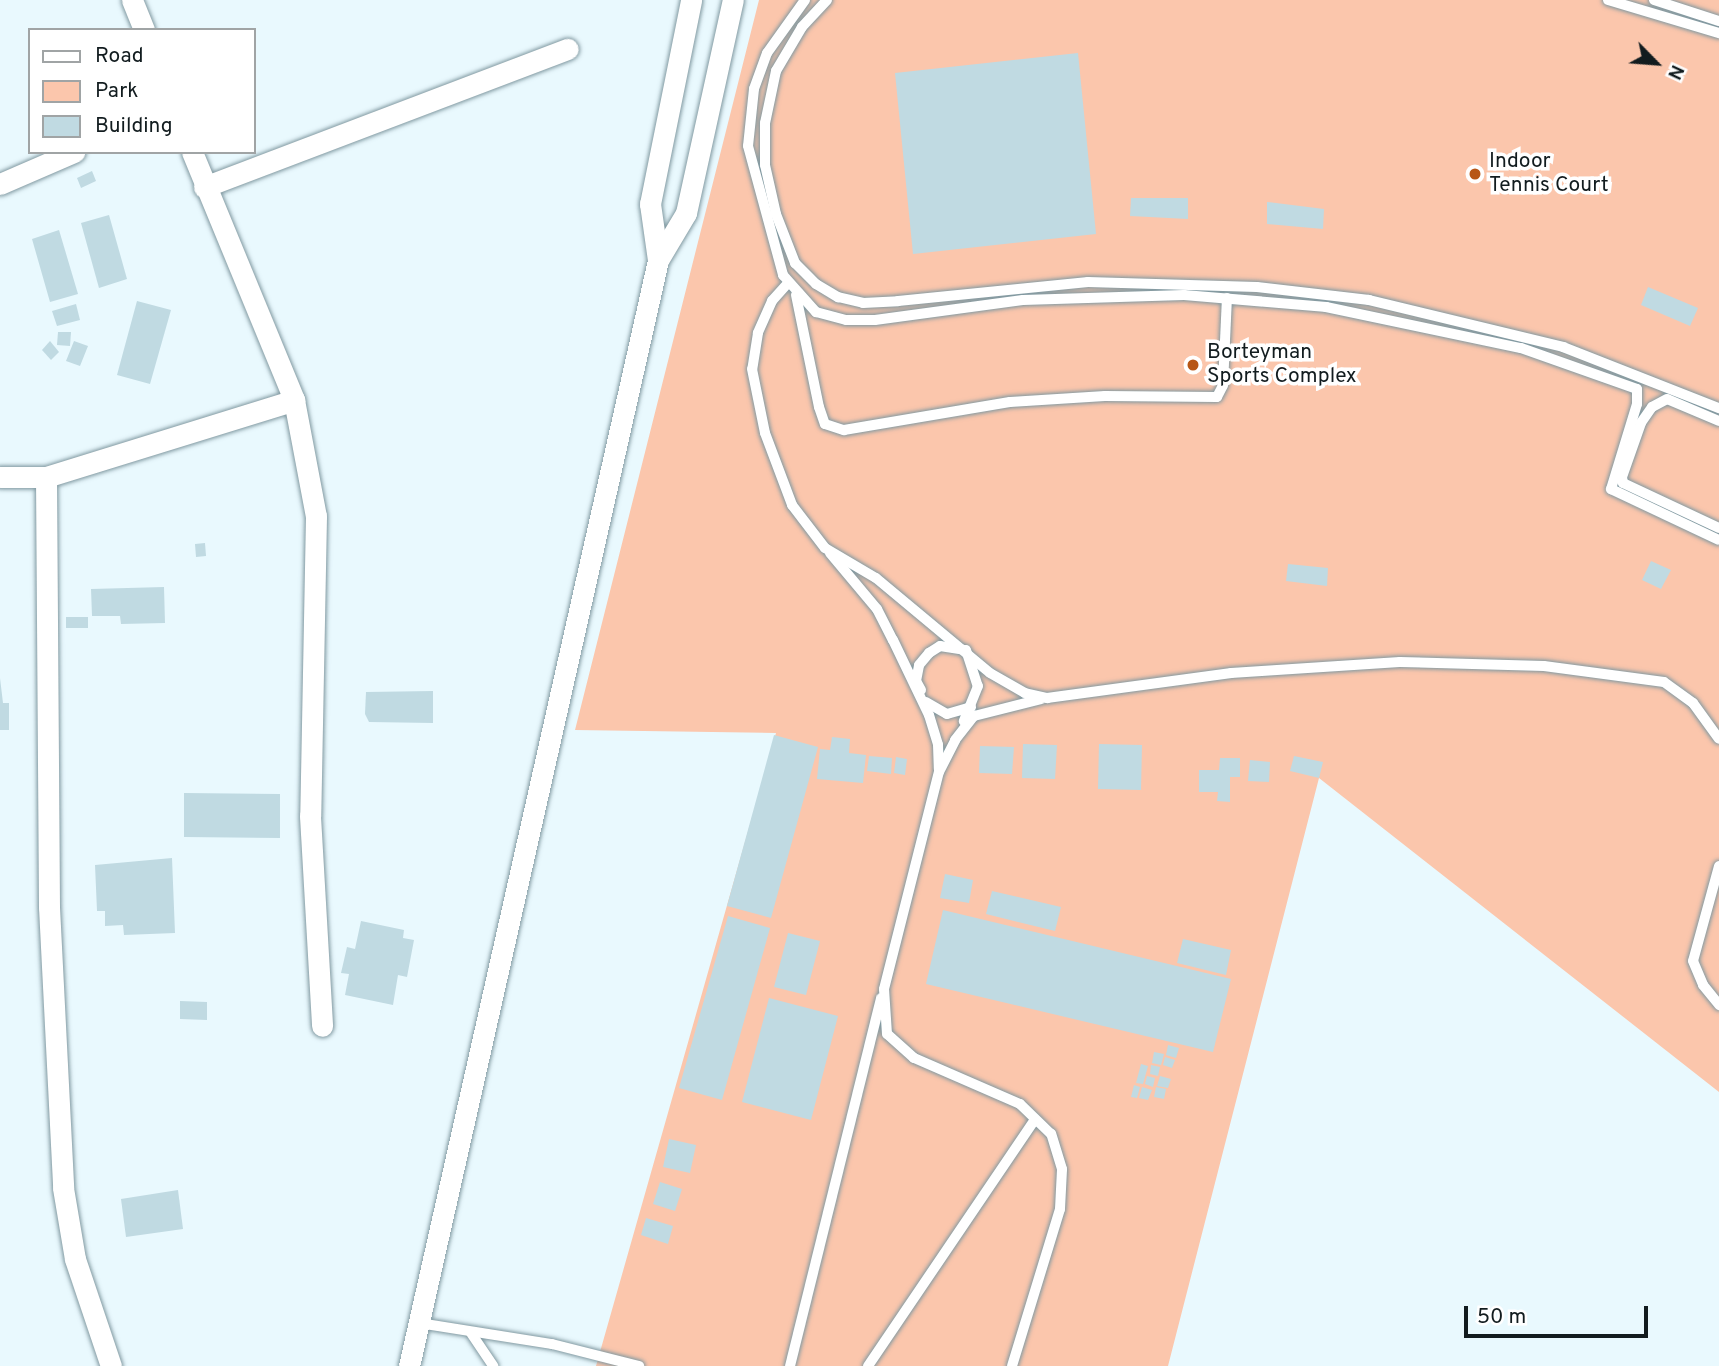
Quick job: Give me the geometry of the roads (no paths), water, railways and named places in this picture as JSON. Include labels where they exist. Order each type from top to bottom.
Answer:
[{"type":"street","points":[[132,0],[143,28]]},
{"type":"street","points":[[658,260],[650,204],[691,0]]},
{"type":"street","points":[[409,1366],[658,260],[686,213],[733,0]]},
{"type":"street","points":[[204,187],[568,49]]},
{"type":"street","points":[[0,184],[69,154]]},
{"type":"street","points":[[193,154],[204,187],[294,400],[316,516],[310,816],[321,1026]]},
{"type":"street","points":[[0,477],[46,477],[294,400]]},
{"type":"street","points":[[46,477],[49,907],[63,1188],[75,1259],[111,1366]]},
{"type":"lane","points":[[805,0],[767,52],[749,118],[751,167],[788,283],[796,295],[816,312],[846,320],[1100,295],[1227,298],[1326,307],[1436,327],[1557,358],[1633,386],[1637,404],[1611,489],[1719,540]]},
{"type":"lane","points":[[827,0],[802,27],[776,71],[765,123],[765,165],[776,214],[795,263],[816,284],[838,298],[875,303],[1046,285],[1134,283],[1257,287],[1369,300],[1563,347],[1719,408]]},
{"type":"lane","points":[[1608,0],[1719,33]]},
{"type":"lane","points":[[1654,0],[1719,21]]},
{"type":"lane","points":[[788,283],[772,301],[758,333],[752,369],[755,401],[792,505],[877,609],[929,715],[938,745]]},
{"type":"lane","points":[[796,295],[819,408],[825,424],[844,430],[1010,402],[1105,396],[1217,397],[1223,385],[1227,298]]},
{"type":"lane","points":[[1719,421],[1667,399],[1652,407],[1641,423],[1623,483],[1719,528]]},
{"type":"lane","points":[[825,548],[876,578],[966,650],[990,673],[1026,693],[1047,698]]},
{"type":"lane","points":[[939,772],[938,745],[926,702],[916,681],[919,665],[940,646],[966,650]]},
{"type":"lane","points":[[790,1366],[939,772],[971,707],[978,686],[966,650]]},
{"type":"lane","points":[[955,740],[974,716],[1047,698],[1231,673],[1400,662],[1506,664],[1664,682],[1693,703],[1719,739]]},
{"type":"lane","points":[[926,702],[947,713],[971,707]]},
{"type":"lane","points":[[1719,866],[1693,961],[1703,985],[1719,1005]]},
{"type":"lane","points":[[884,989],[887,1034],[914,1058],[1020,1104],[1051,1134],[1062,1169],[1059,1209],[1025,1335],[1012,1366]]},
{"type":"lane","points":[[868,1366],[1035,1119]]},
{"type":"lane","points":[[419,1323],[552,1344],[639,1366]]},
{"type":"lane","points":[[471,1333],[493,1366]]},
{"type":"place","name":"Indoor Tennis Court","points":[[1475,174]]},
{"type":"place","name":"Borteyman Sports Complex","points":[[1193,365]]}]
